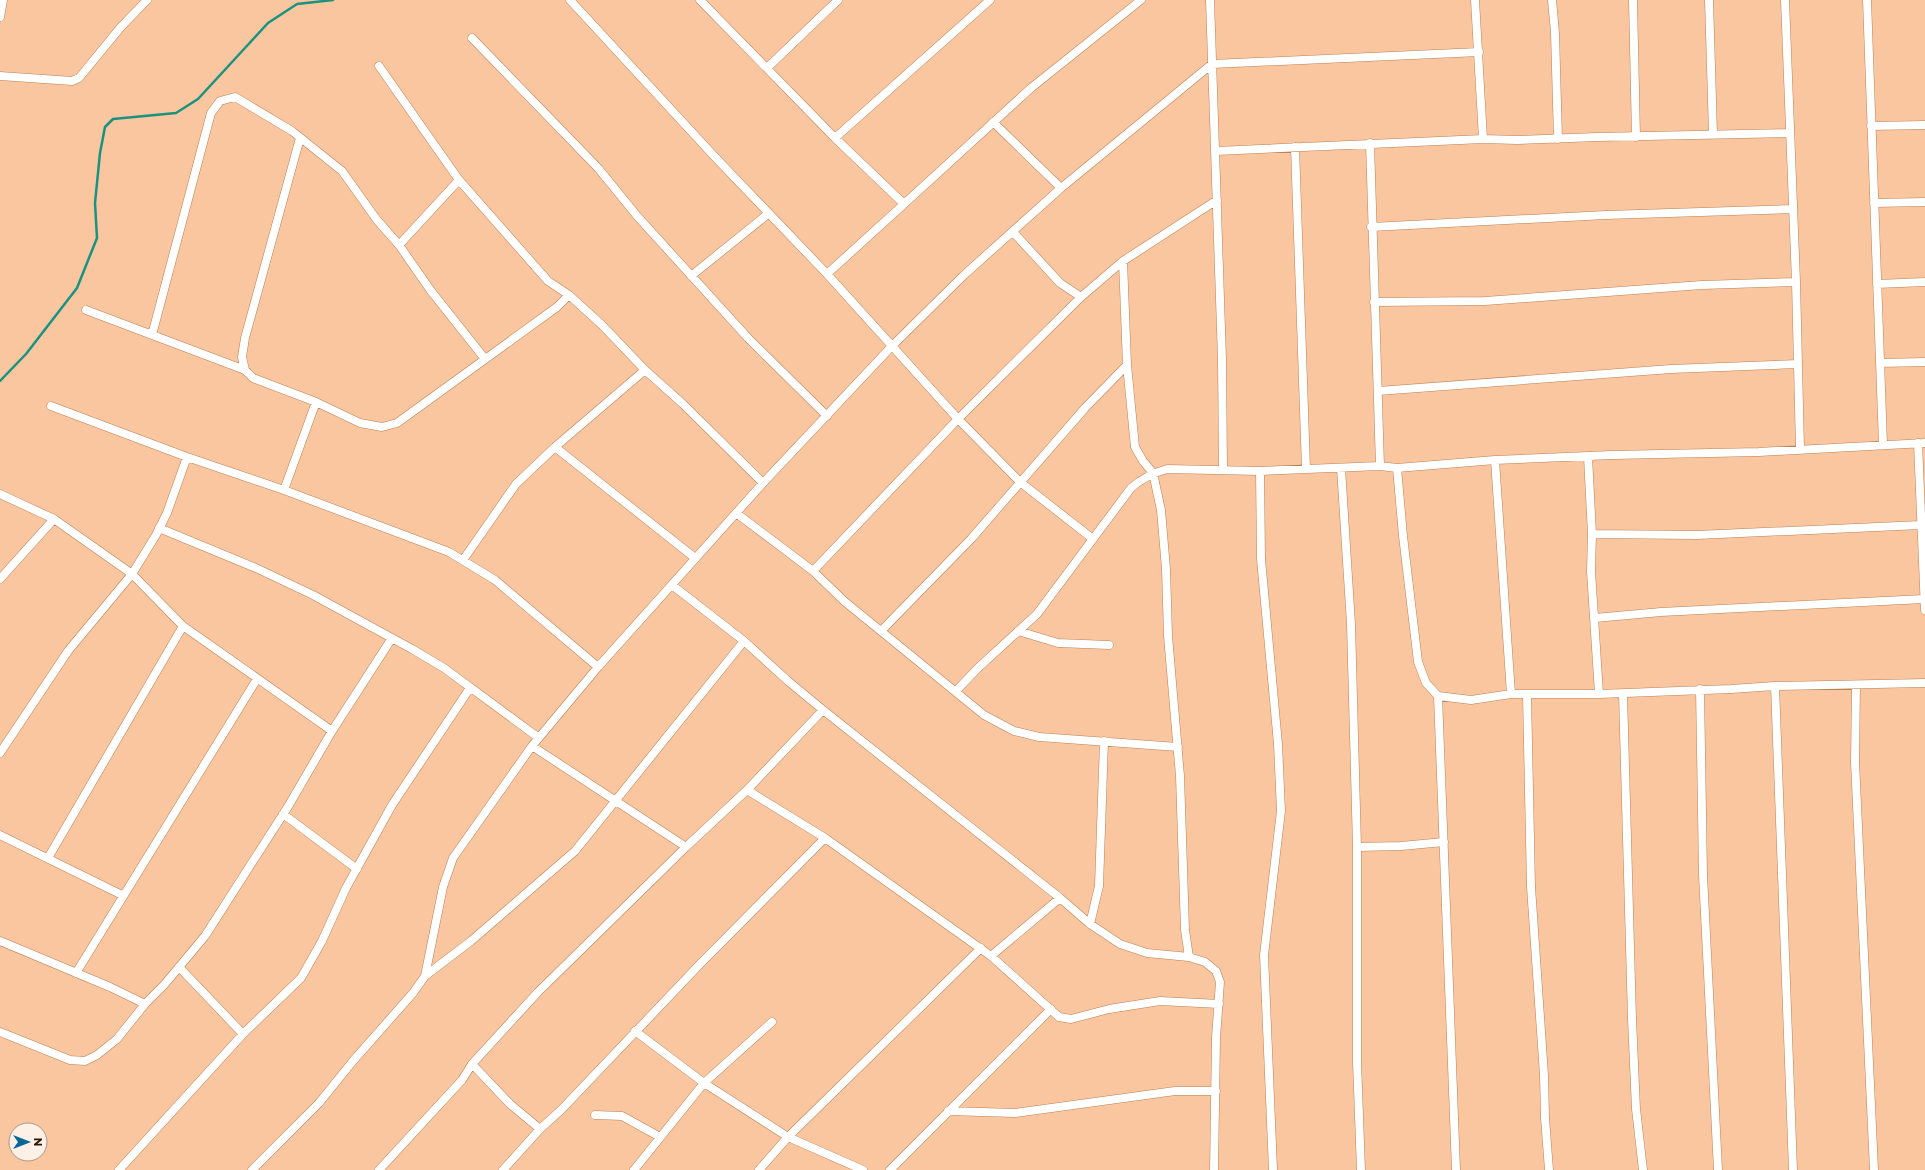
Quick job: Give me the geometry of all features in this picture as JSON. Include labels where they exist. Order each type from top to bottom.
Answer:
[{"type":"street","points":[[0,17],[3,0]]},
{"type":"street","points":[[0,76],[72,81],[79,78],[120,28],[147,0]]},
{"type":"street","points":[[570,0],[768,214],[827,274],[958,419],[1020,482],[1093,539]]},
{"type":"street","points":[[767,68],[838,0]]},
{"type":"street","points":[[835,138],[990,0]]},
{"type":"street","points":[[827,274],[1031,88],[1141,0]]},
{"type":"street","points":[[1210,0],[1222,359],[1223,470]]},
{"type":"street","points":[[1475,0],[1483,139]]},
{"type":"street","points":[[1552,0],[1555,33],[1558,139]]},
{"type":"street","points":[[1633,0],[1636,137]]},
{"type":"street","points":[[1709,0],[1713,134]]},
{"type":"street","points":[[1785,0],[1796,282],[1800,449]]},
{"type":"street","points":[[1867,0],[1883,444]]},
{"type":"street","points":[[703,1],[835,138],[904,204]]},
{"type":"street","points":[[472,38],[598,168],[691,276],[748,338],[827,416]]},
{"type":"street","points":[[425,976],[443,887],[453,858],[532,746],[598,667],[695,558],[763,483],[892,346],[964,275],[1061,188],[1212,64],[1479,52]]},
{"type":"street","points":[[379,66],[459,180],[548,282],[570,296],[602,325],[645,370],[763,483]]},
{"type":"street","points":[[152,335],[211,113],[220,101],[235,97],[300,138],[342,171],[376,220],[399,245],[432,291],[485,359]]},
{"type":"street","points":[[993,122],[1061,188]]},
{"type":"street","points":[[1871,126],[1925,125]]},
{"type":"street","points":[[1216,151],[1483,139],[1558,139],[1597,136],[1636,137],[1790,133]]},
{"type":"street","points":[[245,370],[242,357],[245,338],[300,138]]},
{"type":"street","points":[[1370,143],[1371,227],[1380,466]]},
{"type":"street","points":[[1296,147],[1306,469]]},
{"type":"street","points":[[399,245],[459,180]]},
{"type":"street","points":[[813,571],[958,419],[1081,297],[1123,262],[1217,200]]},
{"type":"street","points":[[1874,203],[1925,202]]},
{"type":"street","points":[[1371,227],[1606,215],[1793,209]]},
{"type":"street","points":[[691,276],[768,214]]},
{"type":"street","points":[[1013,232],[1060,283],[1081,297]]},
{"type":"street","points":[[1123,262],[1127,365],[1136,447],[1143,461],[1153,473],[1161,510],[1166,570],[1168,636],[1178,747],[1185,930],[1189,957]]},
{"type":"street","points":[[1374,302],[1485,301],[1702,285],[1796,282]]},
{"type":"street","points":[[1877,284],[1925,282]]},
{"type":"street","points":[[86,310],[245,370],[253,378],[316,402],[360,423],[382,427],[397,423],[557,308],[570,296]]},
{"type":"street","points":[[1880,363],[1925,362]]},
{"type":"street","points":[[1378,391],[1671,369],[1798,364]]},
{"type":"street","points":[[881,632],[971,539],[1085,408],[1127,365]]},
{"type":"street","points":[[463,560],[508,492],[555,447],[645,370]]},
{"type":"street","points":[[284,490],[316,402]]},
{"type":"street","points":[[51,406],[187,457],[284,490],[442,550],[463,560],[495,580],[598,667]]},
{"type":"street","points":[[956,691],[978,668],[1037,614],[1117,504],[1131,488],[1140,480],[1153,473],[1167,469],[1260,471],[1380,466],[1397,468],[1495,460],[1922,443],[1921,525],[1925,610]]},
{"type":"street","points":[[555,447],[695,558]]},
{"type":"street","points":[[0,754],[68,651],[132,574],[160,528],[187,457]]},
{"type":"street","points":[[1588,457],[1592,534],[1591,571],[1596,618],[1596,663],[1599,694]]},
{"type":"street","points":[[1495,460],[1511,694]]},
{"type":"street","points":[[1341,468],[1351,624],[1357,847],[1358,1062],[1361,1170]]},
{"type":"street","points":[[1397,468],[1418,662],[1426,683],[1438,696],[1456,1170]]},
{"type":"street","points":[[1260,471],[1261,559],[1278,744],[1281,812],[1264,955],[1273,1170]]},
{"type":"street","points":[[0,494],[54,519],[132,574],[183,626],[332,731]]},
{"type":"street","points":[[736,513],[813,571],[844,601],[984,715],[1014,731],[1039,737],[1178,747]]},
{"type":"street","points":[[0,578],[54,519]]},
{"type":"street","points":[[1592,534],[1697,535],[1921,525]]},
{"type":"street","points":[[160,528],[256,568],[313,595],[392,638],[444,668],[539,738]]},
{"type":"street","points":[[672,585],[744,640],[788,681],[823,710],[1060,898],[1090,924],[1120,944],[1147,953],[1189,957],[1205,962],[1216,970],[1220,982],[1216,1038],[1214,1170]]},
{"type":"street","points":[[1596,618],[1661,612],[1924,599]]},
{"type":"street","points":[[48,858],[183,626]]},
{"type":"street","points":[[1018,631],[1058,643],[1110,645]]},
{"type":"street","points":[[0,1032],[70,1060],[85,1061],[97,1056],[117,1039],[145,1004],[205,936],[283,814],[332,731],[392,638]]},
{"type":"street","points":[[252,1170],[320,1103],[353,1061],[413,993],[425,976],[471,940],[575,851],[744,640]]},
{"type":"street","points":[[76,972],[122,895],[257,679]]},
{"type":"street","points":[[1438,696],[1471,700],[1511,694],[1624,694],[1775,686],[1925,683]]},
{"type":"street","points":[[1856,684],[1855,762],[1874,1170]]},
{"type":"street","points":[[1775,686],[1793,1170]]},
{"type":"street","points":[[119,1170],[243,1034],[301,978],[313,958],[357,869],[392,805],[470,688]]},
{"type":"street","points":[[1700,689],[1703,875],[1718,1170]]},
{"type":"street","points":[[1624,694],[1632,1019],[1636,1108],[1643,1170]]},
{"type":"street","points":[[1527,695],[1531,888],[1549,1170]]},
{"type":"street","points":[[379,1170],[462,1080],[472,1064],[538,992],[686,847],[748,790],[823,710]]},
{"type":"street","points":[[1090,924],[1099,886],[1104,741]]},
{"type":"street","points":[[532,746],[686,847]]},
{"type":"street","points":[[748,790],[825,838],[981,948],[1059,1017],[1071,1019],[1109,1009],[1160,1001],[1219,1004]]},
{"type":"street","points":[[283,814],[357,869]]},
{"type":"street","points":[[0,835],[122,895]]},
{"type":"street","points":[[503,1170],[540,1129],[562,1109],[635,1031],[825,838]]},
{"type":"street","points":[[1357,847],[1401,846],[1444,842]]},
{"type":"street","points":[[991,956],[1060,898]]},
{"type":"street","points":[[0,941],[76,972],[145,1004]]},
{"type":"street","points":[[759,1170],[788,1137],[981,948]]},
{"type":"street","points":[[179,967],[243,1034]]},
{"type":"street","points":[[890,1170],[1051,1009]]},
{"type":"street","points":[[634,1170],[704,1084],[772,1022]]},
{"type":"street","points":[[635,1031],[704,1084],[788,1137],[863,1170]]},
{"type":"street","points":[[472,1064],[510,1104],[540,1129]]},
{"type":"street","points":[[948,1111],[1015,1112],[1175,1091],[1216,1091]]},
{"type":"street","points":[[595,1115],[622,1116],[660,1137]]},
{"type":"waterway","points":[[0,381],[26,354],[77,288],[97,238],[95,203],[100,153],[105,127],[113,119],[176,113],[198,99],[268,23],[297,4],[333,0]]}]
